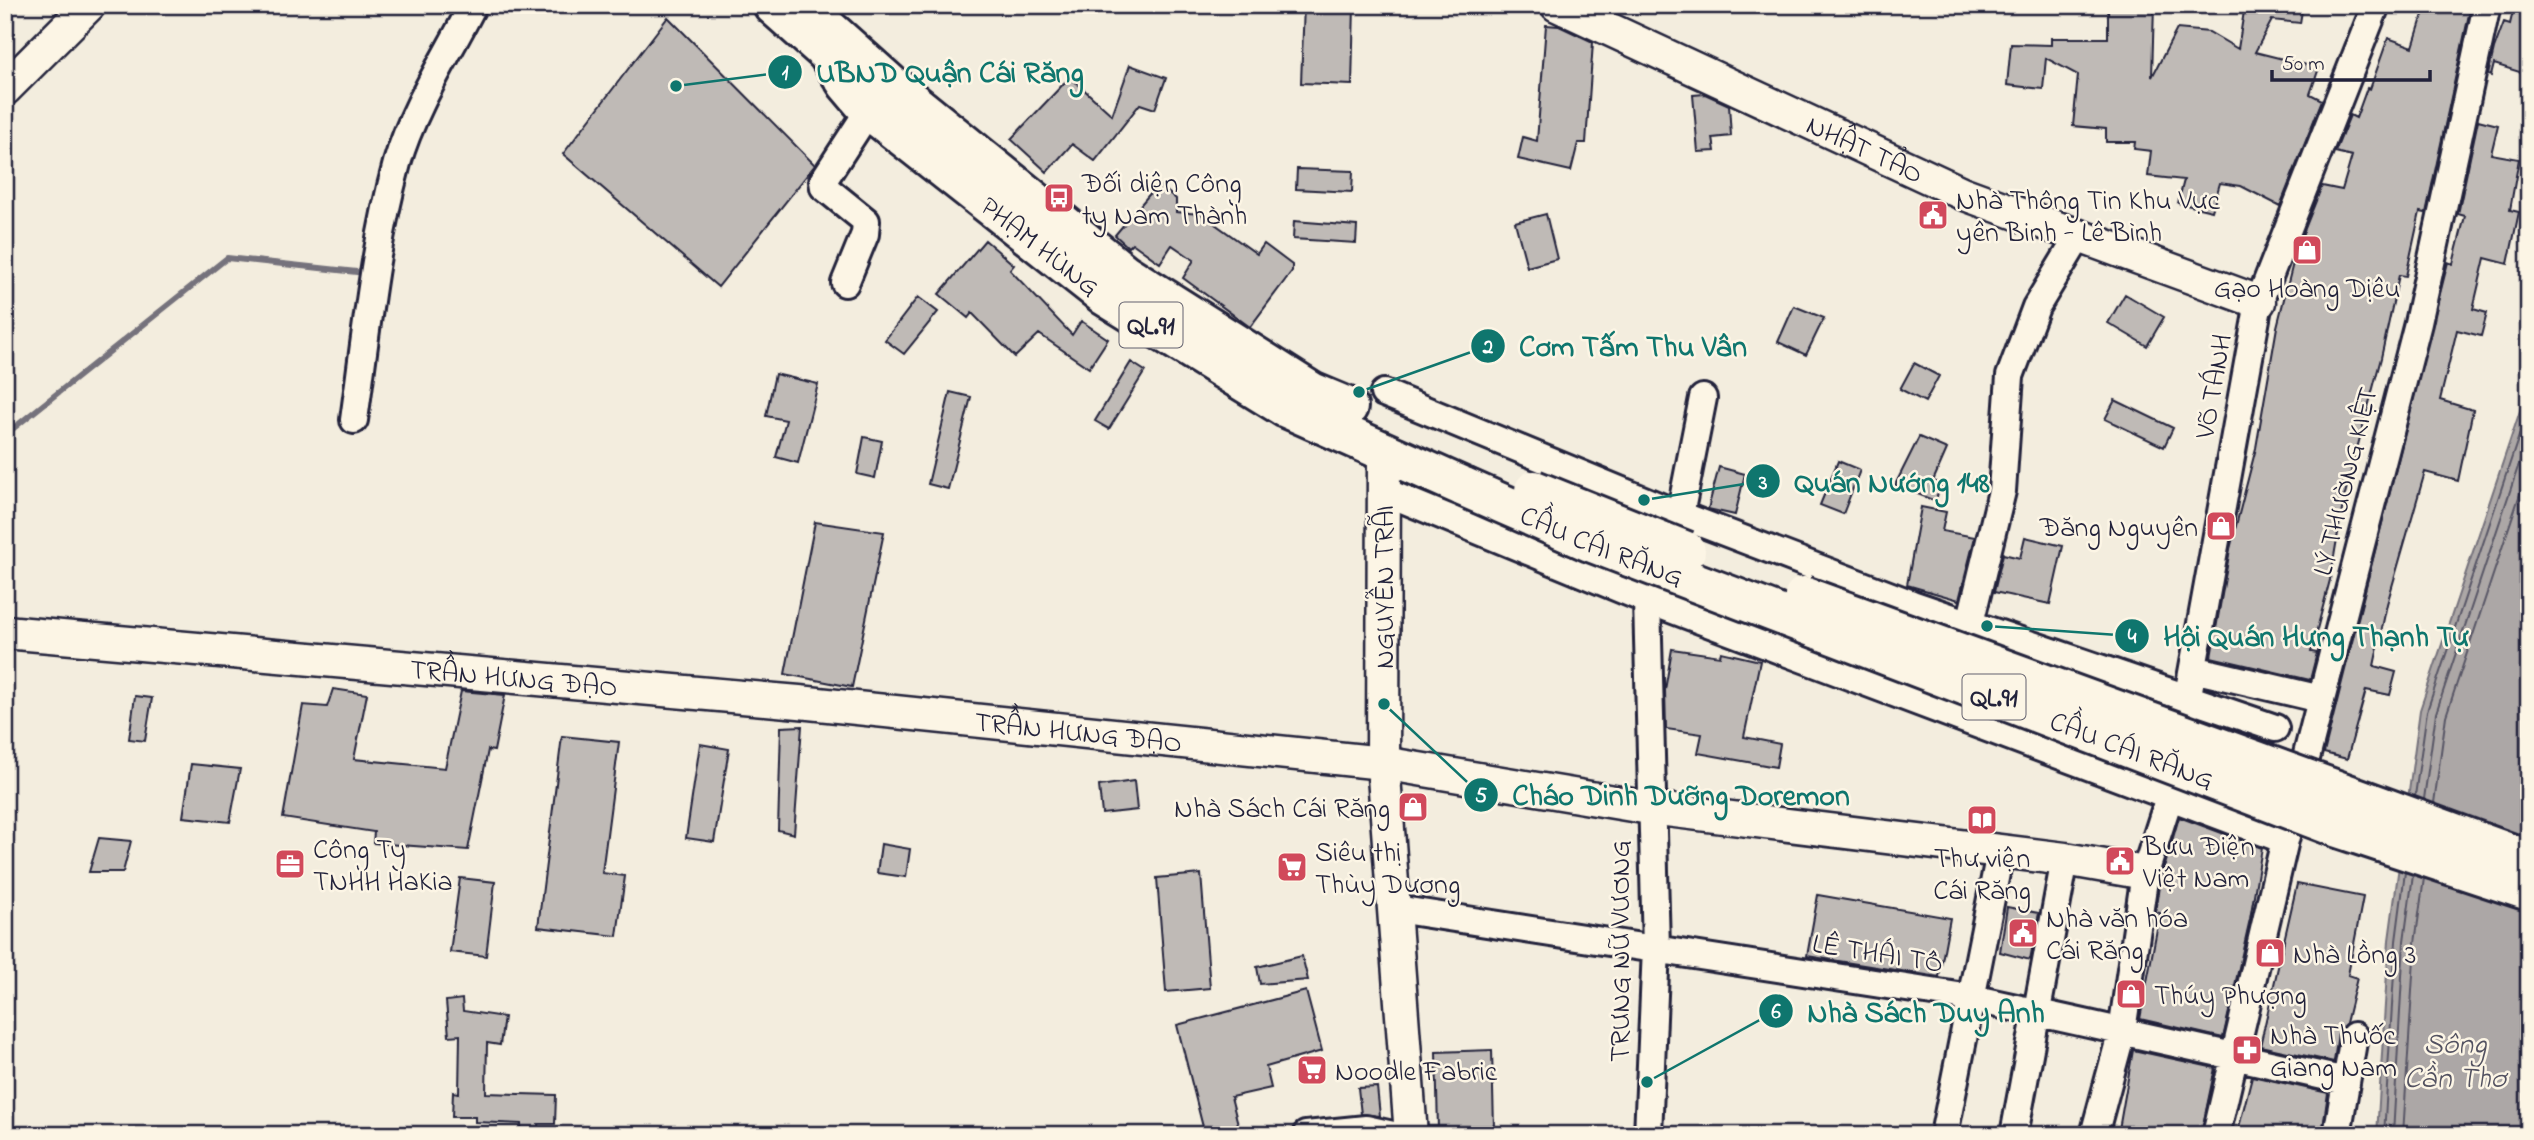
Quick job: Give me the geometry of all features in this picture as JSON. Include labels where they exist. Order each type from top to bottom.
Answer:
[{"type":"highway","name":"PHẠM HÙNG","points":[[773,5],[827,53],[847,84],[879,97],[1124,273],[1312,392],[1469,475]]},
{"type":"highway","name":"PHẠM HÙNG","points":[[802,5],[879,97],[1105,296],[1286,408],[1384,451],[1469,475]]},
{"type":"highway","name":"CẦU CÁI RĂNG","points":[[1469,475],[2529,860]]},
{"type":"highway","name":"CẦU CÁI RĂNG","points":[[1469,475],[1590,542],[2338,828],[2529,891]]},
{"type":"street","points":[[5,89],[89,5]]},
{"type":"street","points":[[354,420],[382,227],[397,162],[412,123],[473,5]]},
{"type":"street","name":"NHẬT TẢO","points":[[1557,5],[1962,193],[2259,302]]},
{"type":"street","name":"VÕ TÁNH","points":[[2094,1135],[2122,1031],[2145,873],[2170,795],[2259,302],[2376,5]]},
{"type":"street","name":"LÝ THƯỜNG KIỆT","points":[[2216,1135],[2285,840],[2418,323],[2487,5]]},
{"type":"street","points":[[845,283],[865,234],[866,221],[824,187],[823,181],[879,97]]},
{"type":"street","points":[[1970,623],[2002,491],[2010,376],[2036,307],[2079,236]]},
{"type":"street","points":[[1384,393],[1680,515],[1970,623],[2275,728]]},
{"type":"street","points":[[1680,515],[1703,398]]},
{"type":"street","name":"NGUYỄN TRÃI","points":[[1384,451],[1383,764],[1397,920],[1410,1135]]},
{"type":"street","points":[[1383,491],[1647,600],[2285,840]]},
{"type":"street","name":"TRƯNG NỮ VƯƠNG","points":[[1647,600],[1650,808],[1656,948],[1648,1135]]},
{"type":"street","name":"TRẦN HƯNG ĐẠO","points":[[5,632],[799,702],[1383,764],[1650,808],[2065,859],[2145,873]]},
{"type":"street","points":[[2193,668],[2321,699]]},
{"type":"street","points":[[1944,1135],[2000,853]]},
{"type":"street","points":[[2014,1135],[2065,859]]},
{"type":"street","name":"LÊ THÁI TỔ","points":[[1397,920],[1656,948],[1971,998],[2346,1081]]},
{"type":"street","points":[[2337,1135],[2354,1036]]},
{"type":"street","points":[[1306,1135],[1366,1129],[1393,1135]]},
{"type":"water","name":"Sông Cần Thơ","points":[[2529,384],[2529,1135],[2377,1135],[2389,940],[2420,710]]},
{"type":"building","points":[[1304,5],[1354,5],[1352,85],[1301,83]]},
{"type":"building","points":[[2108,5],[2154,5],[2152,77],[2177,29],[2209,32],[2238,49],[2245,5],[2303,5],[2300,23],[2272,20],[2255,52],[2319,68],[2310,94],[2322,100],[2280,206],[2241,186],[2220,183],[2212,211],[2178,203],[2184,180],[2148,176],[2151,151],[2134,149],[2135,142],[2106,142],[2106,129],[2073,126],[2078,75],[2046,58],[2043,89],[2007,85],[2011,44],[2051,45],[2051,38],[2108,38]]},
{"type":"building","points":[[2426,5],[2471,5],[2426,213],[2420,212],[2406,276],[2399,275],[2381,358],[2344,498],[2330,580],[2311,652],[2317,653],[2310,680],[2211,657],[2230,549],[2256,448],[2277,327],[2296,251],[2322,186],[2342,190],[2352,156],[2335,152],[2350,115],[2356,118],[2367,88],[2370,89],[2388,38],[2413,47]]},
{"type":"building","points":[[2514,7],[2529,11],[2529,75],[2494,64],[2491,76],[2488,75],[2504,22],[2510,24]]},
{"type":"building","points":[[668,17],[815,165],[718,287],[563,154]]},
{"type":"building","points":[[1546,25],[1559,26],[1593,42],[1586,143],[1578,143],[1571,171],[1518,159],[1523,137],[1537,141]]},
{"type":"building","points":[[1130,65],[1166,78],[1155,109],[1140,104],[1095,161],[1072,144],[1047,172],[1011,139],[1070,77],[1112,115]]},
{"type":"building","points":[[1705,94],[1729,105],[1731,136],[1713,138],[1715,151],[1698,152],[1693,95]]},
{"type":"building","points":[[2478,120],[2498,125],[2491,154],[2519,159],[2510,210],[2519,212],[2508,264],[2485,258],[2473,309],[2487,313],[2481,336],[2457,330],[2440,400],[2473,410],[2458,481],[2425,472],[2387,604],[2374,666],[2396,672],[2390,695],[2366,690],[2347,759],[2324,753],[2448,262],[2453,264],[2465,216],[2458,214]]},
{"type":"building","points":[[1297,169],[1353,171],[1352,192],[1296,189]]},
{"type":"building","points":[[1158,184],[1176,199],[1176,212],[1201,214],[1257,254],[1264,244],[1292,265],[1292,271],[1250,327],[1183,278],[1194,260],[1172,245],[1160,263],[1132,243],[1128,247],[1115,235]]},
{"type":"building","points":[[1546,214],[1557,259],[1527,267],[1515,222]]},
{"type":"building","points":[[1294,221],[1357,226],[1356,243],[1293,239]]},
{"type":"building","points":[[985,240],[1014,265],[1010,270],[1072,335],[1081,321],[1108,339],[1089,368],[1039,334],[1015,357],[972,313],[968,318],[939,294]]},
{"type":"building","points":[[2125,294],[2164,317],[2147,346],[2108,323]]},
{"type":"building","points":[[918,297],[938,312],[904,354],[885,340]]},
{"type":"building","points":[[1794,306],[1824,318],[1806,355],[1778,342]]},
{"type":"building","points":[[1131,362],[1145,371],[1109,429],[1095,421]]},
{"type":"building","points":[[1914,363],[1939,376],[1925,402],[1900,389]]},
{"type":"building","points":[[775,374],[818,384],[798,463],[776,457],[786,420],[766,416]]},
{"type":"building","points":[[950,392],[971,397],[948,489],[928,484]]},
{"type":"building","points":[[2115,400],[2173,428],[2164,447],[2105,419]]},
{"type":"building","points":[[864,437],[882,441],[875,478],[857,474]]},
{"type":"building","points":[[1919,437],[1947,449],[1933,481],[1942,484],[1935,501],[1895,485]]},
{"type":"building","points":[[1838,461],[1860,470],[1843,514],[1820,505]]},
{"type":"building","points":[[1719,467],[1745,474],[1735,515],[1708,509]]},
{"type":"building","points":[[1921,507],[1946,512],[1942,531],[1975,537],[1959,600],[1907,585]]},
{"type":"building","points":[[815,522],[884,532],[852,687],[785,674]]},
{"type":"building","points":[[2025,537],[2063,546],[2050,604],[1994,592],[2003,554],[2020,558]]},
{"type":"building","points":[[1672,649],[1720,656],[1721,652],[1760,661],[1744,737],[1780,744],[1776,767],[1698,753],[1702,734],[1666,729],[1665,690]]},
{"type":"building","points":[[333,689],[367,694],[354,759],[445,768],[461,691],[505,695],[494,751],[488,750],[468,850],[373,843],[374,832],[283,818],[303,705],[327,707]]},
{"type":"building","points":[[135,696],[152,698],[145,741],[129,739]]},
{"type":"building","points":[[802,726],[794,834],[778,830],[781,727]]},
{"type":"building","points":[[562,736],[619,742],[602,873],[625,876],[617,936],[538,927]]},
{"type":"building","points":[[700,744],[729,749],[714,842],[686,838]]},
{"type":"building","points":[[191,764],[240,769],[230,822],[183,817]]},
{"type":"building","points":[[1134,781],[1137,810],[1102,814],[1099,786]]},
{"type":"building","points":[[2179,817],[2262,848],[2250,919],[2223,1038],[2140,1019],[2160,913],[2155,912],[2159,886]]},
{"type":"building","points":[[99,838],[131,841],[123,872],[89,872]]},
{"type":"building","points":[[881,844],[910,849],[906,877],[877,873]]},
{"type":"building","points":[[1201,874],[1210,988],[1166,992],[1157,878]]},
{"type":"building","points":[[460,878],[495,882],[486,956],[450,952]]},
{"type":"building","points":[[2297,884],[2363,897],[2348,975],[2357,978],[2346,1023],[2338,1033],[2334,1062],[2260,1046]]},
{"type":"building","points":[[1818,895],[1950,918],[1939,977],[1807,956]]},
{"type":"building","name":"Nhà văn hóa Cái Răng","points":[[2007,907],[2039,913],[2030,960],[2000,952]]},
{"type":"building","points":[[1302,956],[1308,980],[1260,984],[1257,967]]},
{"type":"building","points":[[1306,991],[1322,1051],[1266,1067],[1271,1088],[1231,1097],[1239,1128],[1205,1135],[1177,1025]]},
{"type":"building","points":[[462,999],[463,1011],[504,1017],[500,1045],[487,1043],[486,1093],[556,1095],[555,1124],[538,1124],[539,1135],[522,1135],[521,1124],[475,1122],[475,1117],[452,1117],[453,1092],[459,1093],[460,1035],[449,1036],[446,1001]]},
{"type":"building","points":[[1492,1050],[1494,1127],[1438,1129],[1436,1052]]},
{"type":"building","points":[[2133,1050],[2215,1068],[2201,1135],[2118,1135]]},
{"type":"building","points":[[2252,1076],[2328,1093],[2322,1135],[2237,1135]]},
{"type":"building","points":[[1377,1087],[1380,1116],[1361,1114],[1358,1088]]},
{"type":"waterway","points":[[5,435],[227,258],[366,273]]},
{"type":"place","name":"UBND Quận Cái Răng","points":[[676,86]]},
{"type":"place","name":"Đối diện Công ty Nam Thành","points":[[1059,198]]},
{"type":"place","name":"Nhà Thông Tin Khu Vực yên Binh - Lê Bình","points":[[1933,215]]},
{"type":"place","name":"Gạo Hoàng Dịêu","points":[[2307,250]]},
{"type":"place","name":"Cơm Tấm Thu Vân","points":[[1359,392]]},
{"type":"place","name":"Quán Nướng 148","points":[[1644,500]]},
{"type":"place","name":"Đăng Nguyên","points":[[2221,526]]},
{"type":"place","name":"Hội Quán Hưng Thạnh Tự","points":[[1987,626]]},
{"type":"place","name":"Cháo Dinh Dưỡng Doremon","points":[[1384,704]]},
{"type":"place","name":"Nhà Sách Cái Răng","points":[[1413,807]]},
{"type":"place","name":"Thư viện Cái Răng","points":[[1982,820]]},
{"type":"place","name":"Bưu Điện Việt Nam","points":[[2120,861]]},
{"type":"place","name":"Công Ty TNHH HaKia","points":[[290,864]]},
{"type":"place","name":"Siêu thị Thùy Dương","points":[[1292,867]]},
{"type":"place","name":"Nhà văn hóa Cái Răng","points":[[2023,933]]},
{"type":"place","name":"Nhà Lồng 3","points":[[2270,953]]},
{"type":"place","name":"Thúy Phượng","points":[[2131,994]]},
{"type":"place","name":"Nhà Thuốc Giang Nam","points":[[2247,1050]]},
{"type":"place","name":"Noodle Fabric","points":[[1312,1070]]},
{"type":"place","name":"Nhà Sách Duy Anh","points":[[1647,1082]]}]
